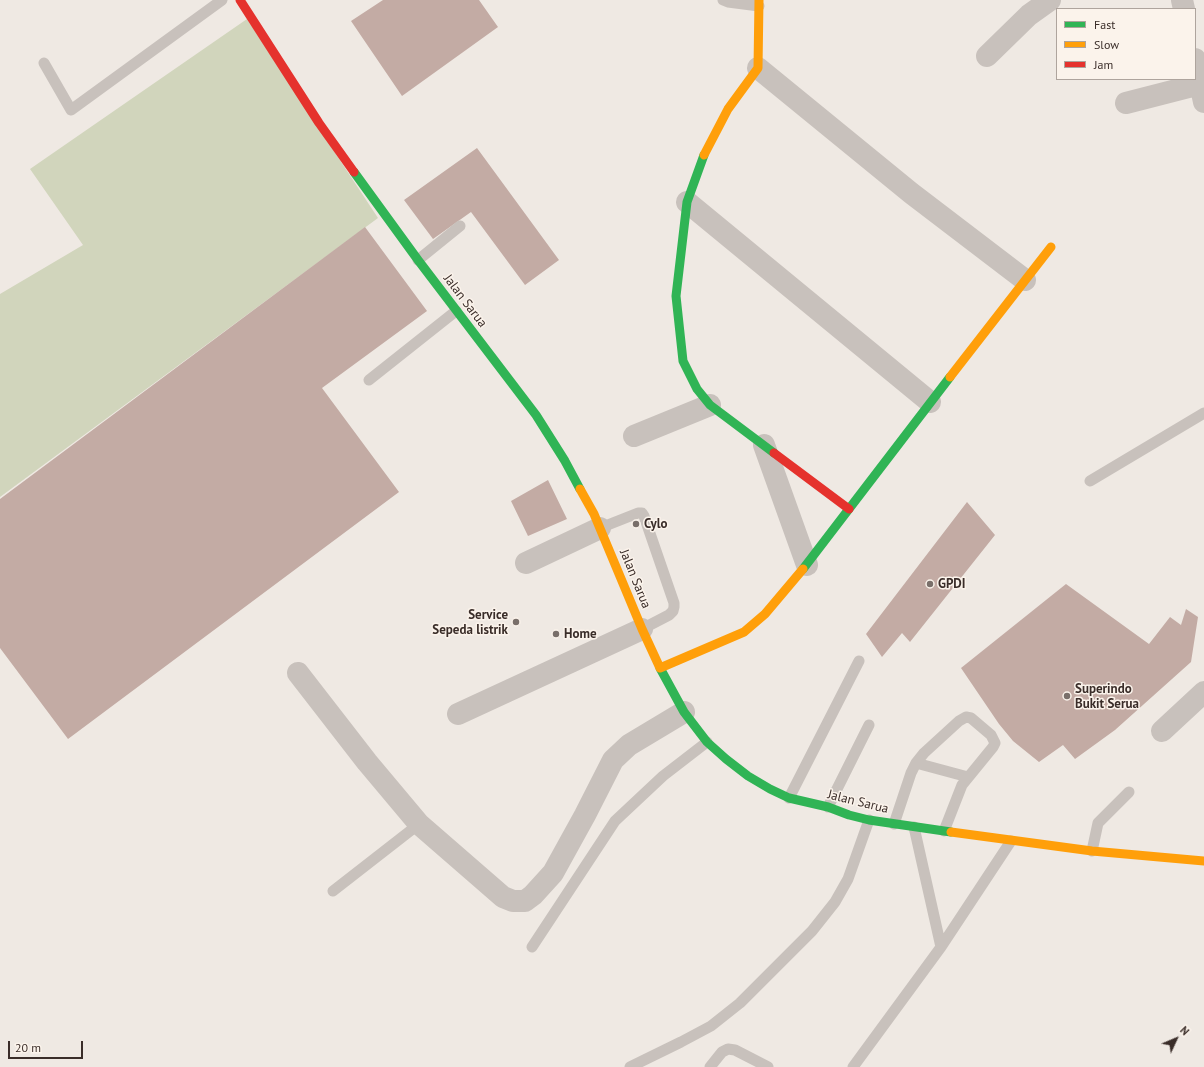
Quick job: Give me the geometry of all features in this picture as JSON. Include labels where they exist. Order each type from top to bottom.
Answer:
[{"type":"main road","name":"Jalan Sarua","points":[[240,0],[319,123],[418,260],[536,415],[565,461],[594,514],[642,629],[660,668],[684,712],[707,742],[726,759],[748,776],[789,798],[869,820],[1011,841],[1092,851],[1204,861]]},
{"type":"main road","points":[[759,3],[758,68],[728,109],[704,154],[687,202],[676,296],[683,361],[697,389],[710,405],[849,510]]},
{"type":"main road","points":[[660,668],[744,632],[765,614],[807,565],[930,402],[1051,246]]},
{"type":"street","points":[[988,56],[1029,15],[1050,0]]},
{"type":"street","points":[[758,68],[911,193],[1025,280]]},
{"type":"street","points":[[1126,103],[1194,80]]},
{"type":"street","points":[[687,202],[930,402]]},
{"type":"street","points":[[634,436],[710,405]]},
{"type":"street","points":[[764,445],[807,565]]},
{"type":"street","points":[[526,563],[600,528]]},
{"type":"street","points":[[458,714],[642,629]]},
{"type":"street","points":[[298,673],[367,762],[419,824],[503,897],[513,901],[524,901],[543,885],[553,873],[613,760],[629,745],[684,712]]},
{"type":"street","points":[[1162,731],[1204,692]]},
{"type":"lane","points":[[44,62],[71,110],[222,0]]},
{"type":"lane","points":[[723,0],[728,2],[759,3]]},
{"type":"lane","points":[[418,260],[460,226]]},
{"type":"lane","points":[[369,380],[456,311]]},
{"type":"lane","points":[[1090,481],[1204,414]]},
{"type":"lane","points":[[600,528],[638,513],[642,513],[644,516],[674,603],[674,607],[673,611],[669,615],[642,629]]},
{"type":"lane","points":[[789,798],[859,662]]},
{"type":"lane","points":[[894,824],[910,773],[916,763],[924,753],[959,721],[963,718],[971,718],[991,735],[995,743],[962,785],[944,831]]},
{"type":"lane","points":[[828,808],[869,725]]},
{"type":"lane","points":[[532,947],[615,821],[663,776],[707,742]]},
{"type":"lane","points":[[916,763],[968,777]]},
{"type":"lane","points":[[1092,851],[1098,823],[1129,792]]},
{"type":"lane","points":[[630,1067],[711,1026],[740,1003],[812,931],[835,902],[848,879],[869,820]]},
{"type":"lane","points":[[333,891],[419,824]]},
{"type":"lane","points":[[914,827],[941,947]]},
{"type":"lane","points":[[853,1067],[941,947],[1011,841]]},
{"type":"lane","points":[[710,1067],[722,1052],[728,1049],[735,1050],[768,1067]]},
{"type":"green space","points":[[247,19],[378,218],[0,497],[0,294],[83,245],[30,169]]},
{"type":"building","points":[[383,0],[479,0],[498,27],[402,96],[351,21]]},
{"type":"building","points":[[477,148],[559,260],[525,285],[471,212],[433,239],[404,200]]},
{"type":"building","points":[[365,227],[427,311],[322,388],[399,492],[68,739],[0,648],[0,499]]},
{"type":"building","points":[[548,480],[567,519],[528,536],[511,501]]},
{"type":"building","name":"GPDI","points":[[967,502],[995,535],[910,642],[902,633],[882,657],[866,634]]},
{"type":"building","name":"Superindo Bukit Serua","points":[[1066,584],[1149,644],[1170,617],[1181,625],[1186,609],[1198,617],[1191,662],[1115,730],[1075,759],[1063,745],[1039,762],[1013,741],[999,724],[961,668]]},
{"type":"traffic: fast","points":[[704,155],[687,202],[676,296],[683,361],[697,389],[710,405],[774,453]]},
{"type":"traffic: fast","points":[[354,172],[418,260],[536,415],[565,461],[580,489]]},
{"type":"traffic: fast","points":[[803,569],[950,377]]},
{"type":"traffic: fast","points":[[660,668],[684,712],[707,742],[748,776],[770,789],[789,798],[828,807],[849,815],[869,820],[951,832]]},
{"type":"traffic: slow","points":[[704,155],[728,109],[758,68],[759,0]]},
{"type":"traffic: slow","points":[[950,377],[1051,247]]},
{"type":"traffic: slow","points":[[580,489],[594,514],[660,668]]},
{"type":"traffic: slow","points":[[660,668],[744,632],[765,614],[803,569]]},
{"type":"traffic: slow","points":[[951,832],[1092,851],[1204,861]]},
{"type":"traffic: jam","points":[[240,0],[319,123],[354,172]]},
{"type":"traffic: jam","points":[[774,453],[849,509]]},
{"type":"place","name":"Cylo","points":[[636,524]]},
{"type":"place","name":"GPDI","points":[[930,584]]},
{"type":"place","name":"Service Sepeda listrik","points":[[516,622]]},
{"type":"place","name":"Home","points":[[556,634]]},
{"type":"place","name":"Superindo Bukit Serua","points":[[1067,696]]}]
